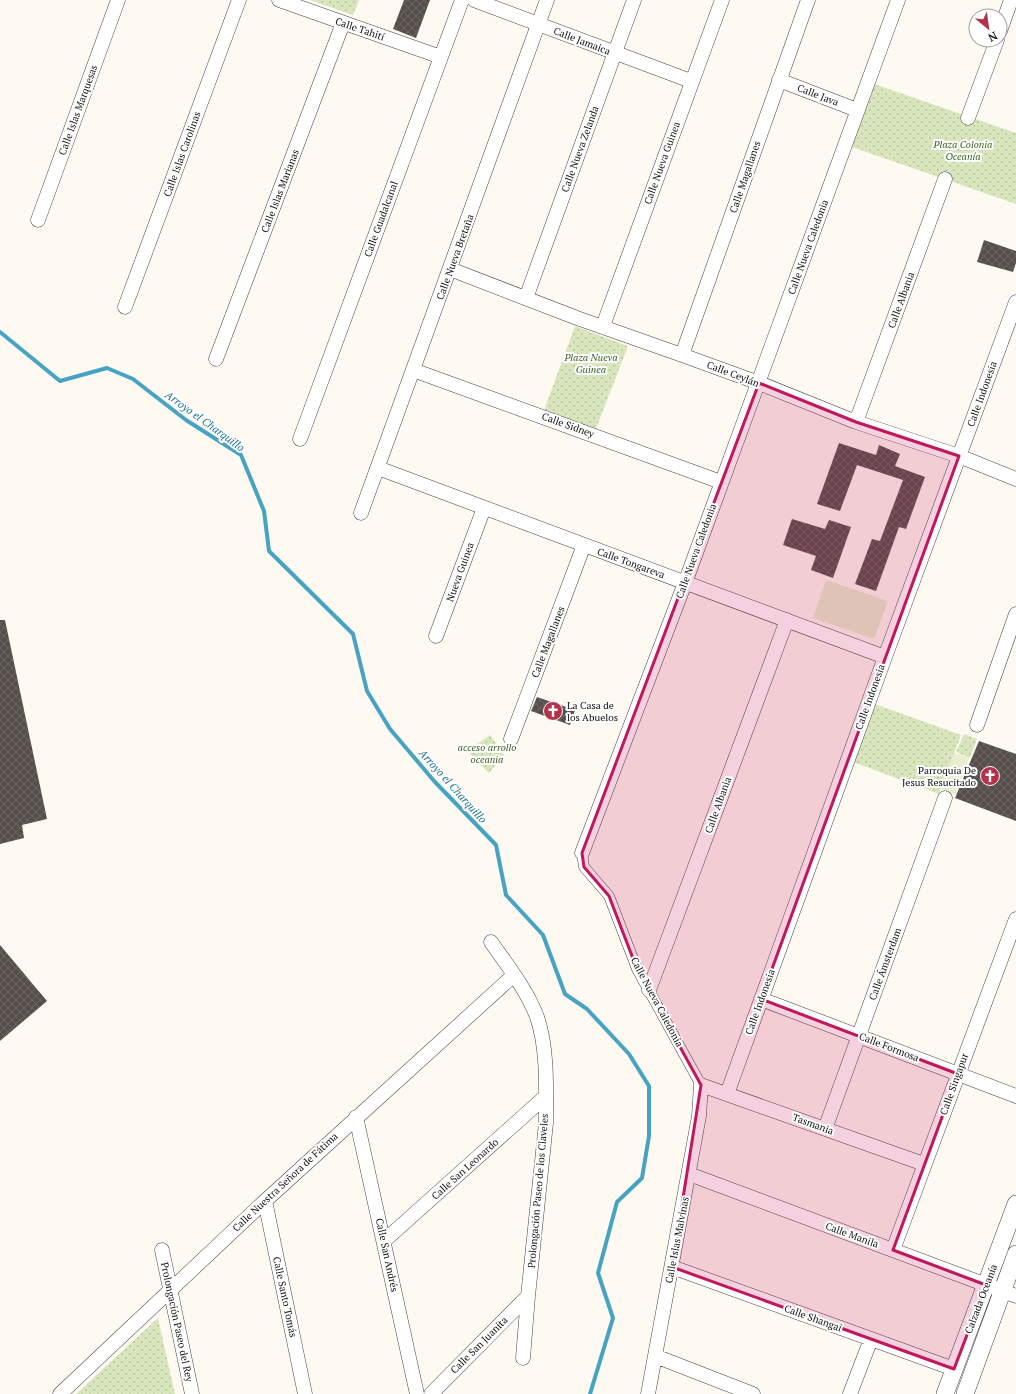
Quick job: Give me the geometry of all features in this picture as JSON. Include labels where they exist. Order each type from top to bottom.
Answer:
[{"type":"street","name":"Calle Islas Marquesas","points":[[38,220],[118,0]]},
{"type":"street","name":"Calle Islas Carolinas","points":[[125,307],[239,0]]},
{"type":"street","name":"Calle Tahití","points":[[279,0],[441,57]]},
{"type":"street","name":"Calle Guadalcanal","points":[[300,439],[462,0]]},
{"type":"street","name":"Calle Jamaica","points":[[474,0],[691,81]]},
{"type":"street","name":"Calle Nueva Bretaña","points":[[361,513],[547,0]]},
{"type":"street","name":"Calle Nueva Zelanda","points":[[526,298],[634,0]]},
{"type":"street","name":"Calle Nueva Guinea","points":[[603,326],[691,81],[722,0]]},
{"type":"street","name":"Calle Magallanes","points":[[682,355],[808,0]]},
{"type":"street","name":"Calle Nueva Caledonia","points":[[702,1085],[638,969],[609,896],[584,867],[582,853],[685,583],[898,0]]},
{"type":"street","name":"Calle Islas Marianas","points":[[216,359],[343,23]]},
{"type":"street","points":[[968,118],[994,48]]},
{"type":"street","name":"Calle Java","points":[[779,80],[857,110]]},
{"type":"street","name":"Calle Albania","points":[[856,422],[945,179]]},
{"type":"street","name":"Calle Ceylán","points":[[450,269],[577,318],[603,326],[759,383],[856,422],[959,456],[1016,479]]},
{"type":"street","name":"Calle Indonesia","points":[[727,1094],[884,657],[1016,302]]},
{"type":"street","name":"Calle Sidney","points":[[413,370],[721,482]]},
{"type":"street","name":"Calle Tongareva","points":[[378,468],[884,657]]},
{"type":"street","name":"Nueva Guinea","points":[[436,636],[484,508]]},
{"type":"street","name":"Calle Magallanes","points":[[511,739],[584,545]]},
{"type":"street","points":[[977,725],[1016,614]]},
{"type":"street","name":"Calle Albania","points":[[650,990],[787,620]]},
{"type":"street","name":"Calle Ámsterdam","points":[[825,1129],[945,798]]},
{"type":"street","name":"Calle Singapur","points":[[893,1250],[1016,919]]},
{"type":"street","name":"Prolongación Paseo de los Claveles","points":[[491,942],[528,998],[537,1016],[544,1047],[546,1096],[544,1152],[528,1296],[523,1358]]},
{"type":"street","name":"Calle Nuestra Señora de Fátima","points":[[60,1394],[356,1117],[514,975]]},
{"type":"street","name":"Calle Formosa","points":[[761,999],[1016,1096]]},
{"type":"street","name":"Tasmania","points":[[702,1085],[924,1164]]},
{"type":"street","name":"Calle Islas Malvinas","points":[[648,1394],[689,1174],[699,1116],[702,1085]]},
{"type":"street","name":"Calle San Leonardo","points":[[384,1241],[546,1096]]},
{"type":"street","name":"Calle San Andrés","points":[[356,1117],[417,1394]]},
{"type":"street","name":"Calle Manila","points":[[689,1174],[1010,1293]]},
{"type":"street","name":"Calle Santo Tomás","points":[[265,1201],[305,1394]]},
{"type":"street","name":"Calzada Oceanía","points":[[945,1394],[1016,1204]]},
{"type":"street","name":"Prolongación Paseo del Rey","points":[[162,1250],[192,1394]]},
{"type":"street","name":"Calzada Oceanía","points":[[965,1394],[1010,1293],[1016,1254]]},
{"type":"street","name":"Calle Shangai","points":[[672,1267],[954,1369]]},
{"type":"street","name":"Calle San Juanita","points":[[431,1394],[528,1296]]},
{"type":"street","points":[[850,1394],[871,1339]]},
{"type":"street","points":[[655,1356],[753,1394]]},
{"type":"highlighted area","points":[[759,383],[856,422],[959,456],[761,999],[958,1074],[893,1250],[986,1285],[954,1369],[672,1267],[701,1085],[637,969],[609,896],[584,867],[582,853]]},
{"type":"green space","points":[[310,0],[359,0],[353,15]]},
{"type":"green space","name":"Plaza Colonia Oceanía","points":[[874,84],[1016,133],[1016,204],[852,147]]},
{"type":"green space","name":"Plaza Nueva Guinea","points":[[575,326],[628,346],[595,431],[543,413]]},
{"type":"green space","points":[[826,580],[888,601],[874,639],[813,618]]},
{"type":"green space","points":[[875,704],[961,735],[939,794],[853,762]]},
{"type":"green space","points":[[964,734],[977,739],[970,758],[956,752]]},
{"type":"green space","name":"acceso arrollo oceania","points":[[490,735],[504,755],[489,773],[467,751]]},
{"type":"green space","points":[[954,753],[969,758],[955,795],[940,789]]},
{"type":"green space","points":[[158,1318],[175,1394],[76,1394]]},
{"type":"building","points":[[404,0],[430,0],[416,38],[393,29]]},
{"type":"building","points":[[984,240],[1016,251],[1016,263],[1013,272],[977,262]]},
{"type":"building","points":[[839,443],[876,455],[879,445],[900,454],[895,466],[925,477],[906,529],[899,527],[876,591],[855,584],[872,539],[880,541],[903,480],[857,465],[840,511],[817,504]]},
{"type":"building","points":[[792,519],[825,529],[829,520],[851,527],[833,578],[811,570],[816,556],[783,545]]},
{"type":"building","points":[[0,620],[5,620],[47,819],[22,825],[24,838],[0,844]]},
{"type":"building","name":"La Casa de los Abuelos","points":[[537,697],[575,710],[570,725],[531,711]]},
{"type":"building","name":"Parroquia De Jesus Resucitado","points":[[979,741],[1016,754],[1016,821],[955,798]]},
{"type":"building","points":[[0,945],[47,1001],[0,1041]]},
{"type":"waterway","name":"Arroyo el Charquillo","points":[[0,332],[60,381],[107,368],[133,379],[186,420],[241,455],[264,511],[269,551],[353,634],[367,691],[390,729],[435,782],[496,845],[506,895],[543,935],[565,994],[587,1009],[629,1054],[649,1086],[649,1136],[642,1178],[617,1202],[598,1273],[613,1318],[590,1394]]},
{"type":"place","name":"La Casa de los Abuelos","points":[[553,711]]},
{"type":"place","name":"Parroquia De Jesus Resucitado","points":[[990,776]]}]
